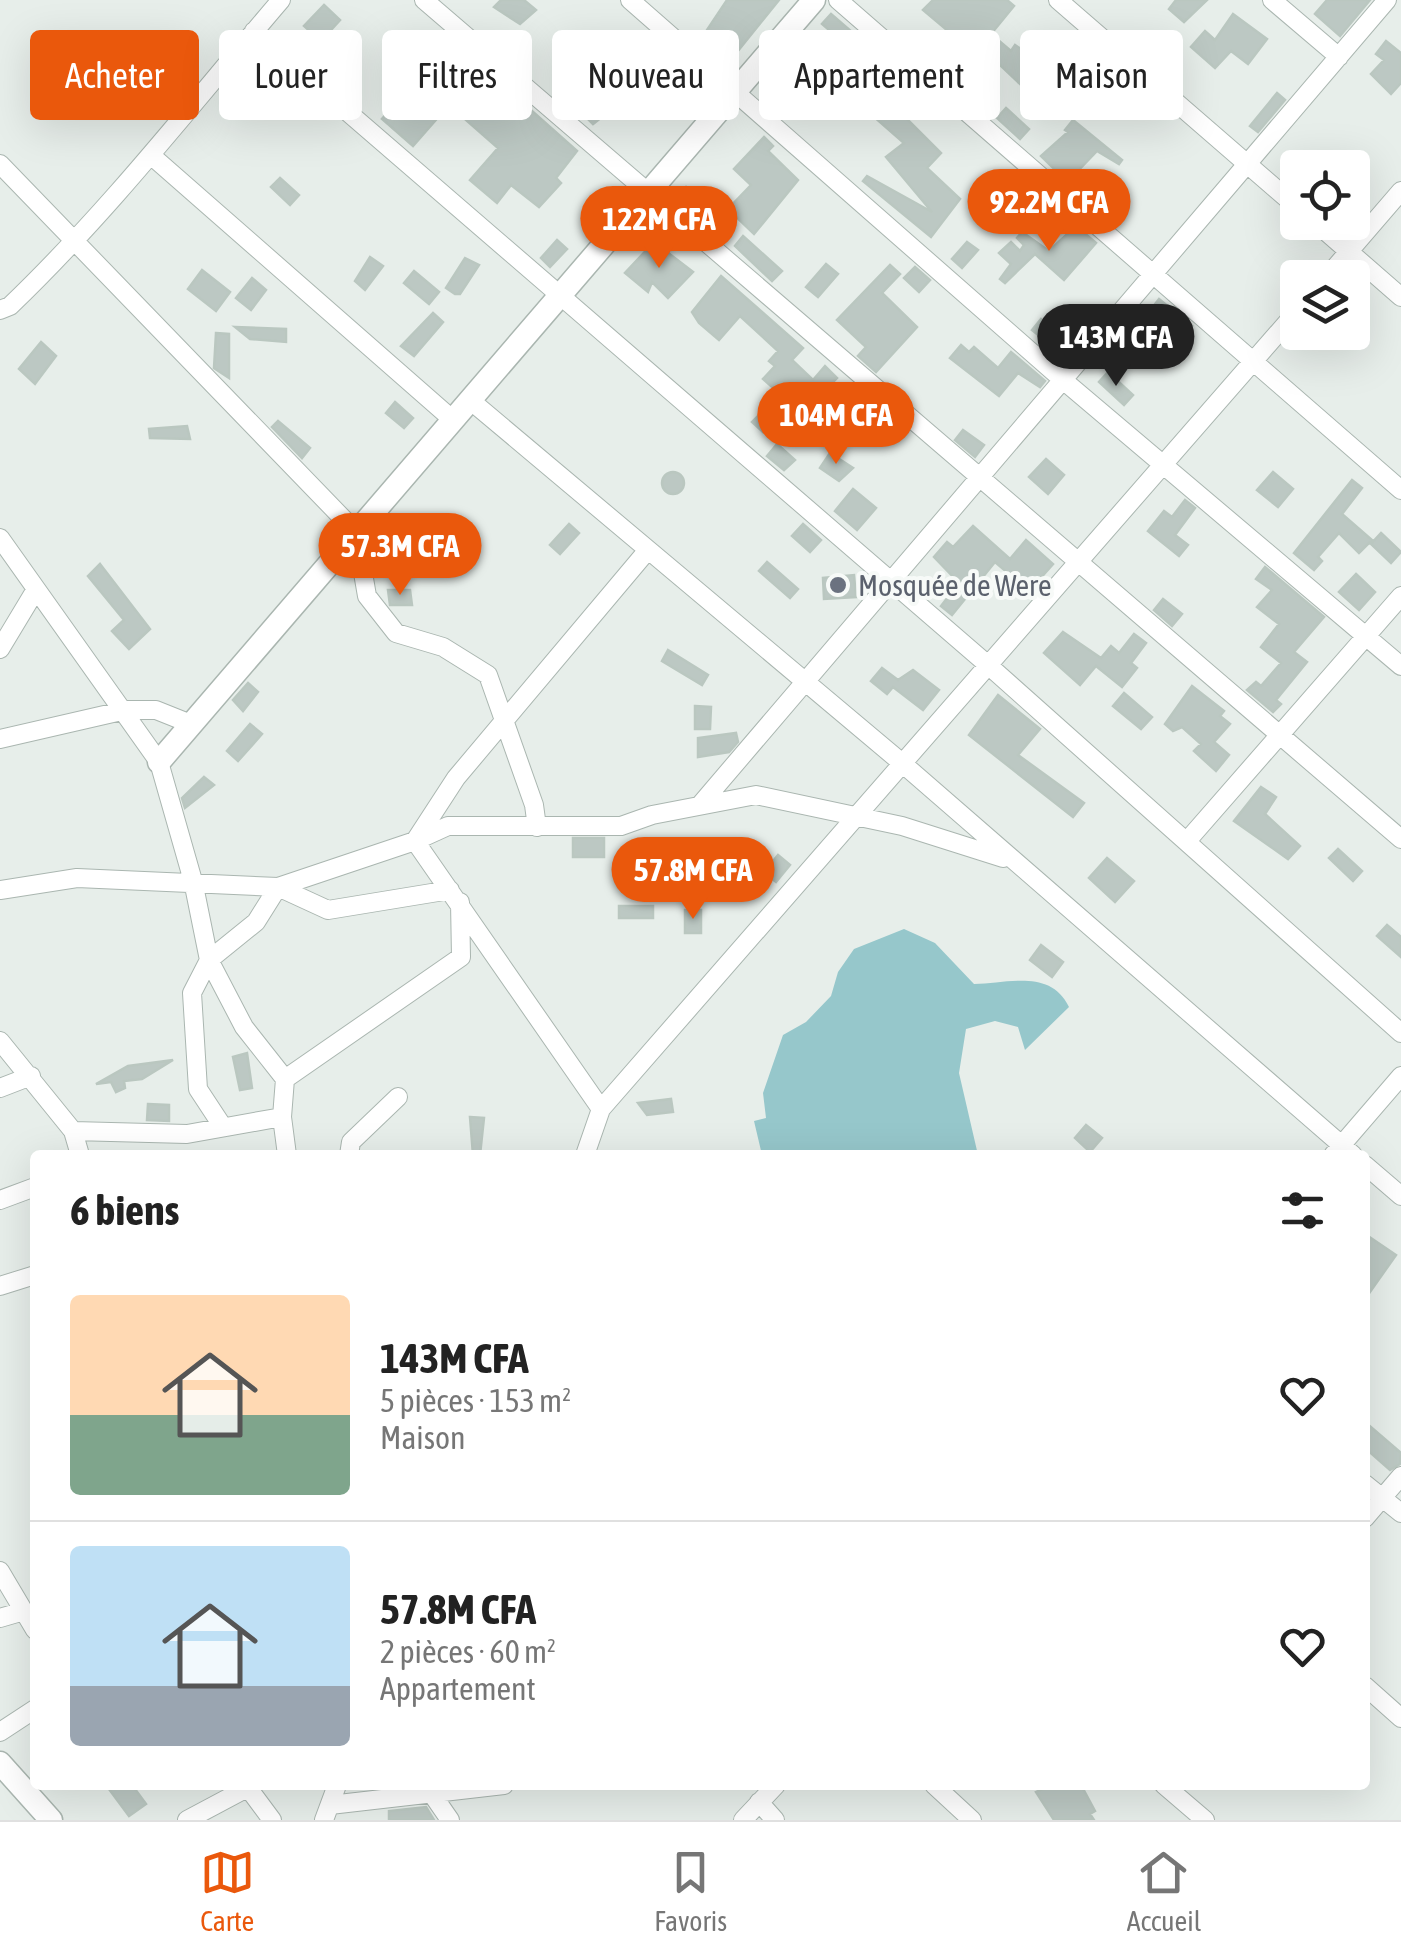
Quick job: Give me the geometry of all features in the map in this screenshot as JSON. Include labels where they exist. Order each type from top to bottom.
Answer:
[{"type":"street","points":[[255,30],[281,0]]},
{"type":"street","points":[[424,0],[980,478],[1080,559],[1401,839]]},
{"type":"street","points":[[630,0],[666,30]]},
{"type":"street","points":[[739,88],[814,0]]},
{"type":"street","points":[[838,0],[1401,490]]},
{"type":"street","points":[[1058,0],[1280,192]]},
{"type":"street","points":[[1272,0],[1338,57]]},
{"type":"street","points":[[700,804],[1388,0]]},
{"type":"street","points":[[4,312],[74,244],[153,157],[219,75]]},
{"type":"street","points":[[739,92],[1063,380],[1401,666]]},
{"type":"street","points":[[357,120],[988,665],[1401,1033]]},
{"type":"street","points":[[159,762],[711,120]]},
{"type":"street","points":[[153,157],[453,420]]},
{"type":"street","points":[[0,164],[356,532],[367,596],[396,633],[443,646],[488,675],[537,827]]},
{"type":"street","points":[[1341,260],[1401,192]]},
{"type":"street","points":[[1335,240],[1401,297]]},
{"type":"street","points":[[587,1150],[601,1108],[1280,330]]},
{"type":"street","points":[[470,400],[902,764],[1341,1150]]},
{"type":"street","points":[[0,538],[35,591],[126,710],[159,762],[193,882],[209,960],[244,1026],[285,1079],[282,1117],[286,1150]]},
{"type":"street","points":[[414,841],[456,778],[648,551]]},
{"type":"street","points":[[0,649],[35,591]]},
{"type":"street","points":[[1187,841],[1401,596]]},
{"type":"street","points":[[0,739],[126,710],[156,710],[191,724]]},
{"type":"street","points":[[0,890],[77,878],[278,886],[448,826],[622,826],[700,804],[756,795],[854,819],[902,826],[1013,861]]},
{"type":"street","points":[[414,841],[601,1108]]},
{"type":"street","points":[[278,886],[328,910],[455,896]]},
{"type":"street","points":[[222,1127],[198,1089],[192,993],[209,960],[256,922],[278,886]]},
{"type":"street","points":[[285,1079],[462,958],[455,896]]},
{"type":"street","points":[[0,1041],[73,1131],[79,1150]]},
{"type":"street","points":[[0,1088],[31,1076]]},
{"type":"street","points":[[1345,1150],[1401,1076]]},
{"type":"street","points":[[350,1150],[351,1142],[398,1097]]},
{"type":"street","points":[[73,1131],[187,1134],[282,1117]]},
{"type":"street","points":[[1370,1169],[1401,1196]]},
{"type":"street","points":[[0,1200],[30,1189]]},
{"type":"street","points":[[0,1286],[30,1277]]},
{"type":"street","points":[[1370,1512],[1401,1476]]},
{"type":"street","points":[[1370,1488],[1401,1513]]},
{"type":"street","points":[[0,1572],[30,1621]]},
{"type":"street","points":[[0,1618],[24,1611]]},
{"type":"street","points":[[1370,1690],[1401,1718]]},
{"type":"street","points":[[0,1732],[30,1712]]},
{"type":"street","points":[[0,1763],[50,1820]]},
{"type":"street","points":[[188,1820],[240,1790]]},
{"type":"street","points":[[250,1790],[272,1820]]},
{"type":"street","points":[[327,1812],[464,1790]]},
{"type":"street","points":[[743,1820],[771,1790]]},
{"type":"street","points":[[939,1790],[972,1820]]},
{"type":"street","points":[[1170,1790],[1205,1820]]},
{"type":"street","points":[[432,1794],[450,1820]]},
{"type":"street","points":[[758,1802],[776,1820]]},
{"type":"water","points":[[904,929],[935,943],[974,984],[1040,983],[1061,995],[1069,1007],[1025,1050],[1018,1027],[995,1021],[966,1029],[959,1073],[977,1150],[761,1150],[754,1121],[766,1118],[763,1093],[783,1035],[806,1022],[831,996],[838,972],[854,949]]},
{"type":"building","points":[[501,0],[524,0],[536,10],[520,24],[494,7]]},
{"type":"building","points":[[727,0],[779,0],[739,50],[739,30],[707,30]]},
{"type":"building","points":[[933,0],[1007,0],[1014,6],[994,30],[947,30],[923,10]]},
{"type":"building","points":[[1176,0],[1207,0],[1184,22],[1169,9]]},
{"type":"building","points":[[1327,0],[1370,0],[1340,36],[1315,14]]},
{"type":"building","points":[[324,5],[340,20],[331,30],[309,30],[304,26]]},
{"type":"building","points":[[831,14],[850,30],[829,30],[822,24]]},
{"type":"building","points":[[1233,14],[1267,39],[1248,64],[1231,51],[1215,68],[1191,47],[1205,31],[1215,40]]},
{"type":"building","points":[[1386,41],[1401,53],[1401,83],[1391,94],[1371,74],[1384,60],[1376,54]]},
{"type":"building","points":[[1000,42],[1011,51],[1015,45],[1020,48],[1020,84],[1000,65]]},
{"type":"building","points":[[1277,93],[1285,100],[1258,132],[1250,126]]},
{"type":"building","points":[[1006,108],[1029,129],[1020,139],[999,120]]},
{"type":"building","points":[[532,111],[577,151],[556,178],[561,183],[539,207],[511,185],[497,203],[470,180],[498,148],[466,120],[532,120]]},
{"type":"building","points":[[383,120],[436,120],[413,146]]},
{"type":"building","points":[[878,120],[908,120],[941,153],[927,168],[960,199],[931,237],[863,181],[867,176],[932,212],[886,157],[904,143]]},
{"type":"building","points":[[1073,120],[1122,160],[1119,164],[1097,151],[1074,175],[1093,190],[1085,199],[1041,156],[1068,132],[1065,130]]},
{"type":"building","points":[[764,137],[773,146],[768,151],[798,180],[754,234],[728,209],[751,185],[734,169]]},
{"type":"building","points":[[280,178],[299,195],[290,205],[271,187]]},
{"type":"building","points":[[686,187],[712,212],[705,223],[675,197]]},
{"type":"building","points":[[982,188],[1009,212],[998,224],[971,200]]},
{"type":"building","points":[[1106,193],[1126,212],[1116,223],[1096,204]]},
{"type":"building","points":[[1076,226],[1096,243],[1064,280],[1035,254],[1005,283],[1000,279],[1011,264],[999,253],[1011,242],[1020,251],[1024,245],[1017,238],[1022,232],[1049,251]]},
{"type":"building","points":[[743,236],[782,271],[772,281],[735,246]]},
{"type":"building","points":[[557,240],[567,249],[550,267],[541,258]]},
{"type":"building","points":[[654,242],[693,272],[668,298],[652,282],[648,292],[625,273]]},
{"type":"building","points":[[967,242],[978,250],[962,268],[952,259]]},
{"type":"building","points":[[370,257],[383,266],[365,290],[355,281]]},
{"type":"building","points":[[465,258],[479,265],[460,294],[455,294],[446,288]]},
{"type":"building","points":[[826,264],[838,274],[818,297],[806,287]]},
{"type":"building","points":[[890,265],[900,274],[882,293],[917,327],[876,372],[858,356],[866,347],[837,320]]},
{"type":"building","points":[[915,267],[930,280],[919,292],[904,278]]},
{"type":"building","points":[[202,270],[230,292],[216,311],[188,289]]},
{"type":"building","points":[[414,271],[439,292],[429,304],[404,283]]},
{"type":"building","points":[[721,276],[803,348],[792,360],[813,380],[825,366],[837,378],[821,394],[839,410],[824,428],[791,402],[763,432],[752,422],[780,394],[763,379],[775,366],[769,361],[778,351],[740,316],[719,340],[699,323],[692,312]]},
{"type":"building","points":[[252,278],[266,290],[251,310],[236,298]]},
{"type":"building","points":[[1159,299],[1192,326],[1181,339],[1148,313]]},
{"type":"building","points":[[433,313],[443,322],[414,356],[401,346]]},
{"type":"building","points":[[1041,319],[1075,347],[1066,357],[1032,330]]},
{"type":"building","points":[[235,327],[286,329],[286,342],[250,339]]},
{"type":"building","points":[[216,333],[229,334],[229,378],[214,368]]},
{"type":"building","points":[[41,342],[56,356],[35,384],[19,369]]},
{"type":"building","points":[[961,345],[969,352],[974,347],[998,368],[1011,352],[1045,381],[1040,387],[1018,373],[999,396],[950,358]]},
{"type":"building","points":[[1108,372],[1133,395],[1124,405],[1099,382]]},
{"type":"building","points":[[395,402],[413,418],[404,428],[386,413]]},
{"type":"building","points":[[278,421],[310,448],[302,458],[272,427]]},
{"type":"building","points":[[187,426],[190,439],[150,438],[149,429]]},
{"type":"building","points":[[963,430],[984,445],[975,457],[955,440]]},
{"type":"building","points":[[777,444],[795,460],[784,470],[767,456]]},
{"type":"building","points":[[830,453],[853,468],[839,481],[820,468]]},
{"type":"building","points":[[1046,459],[1064,475],[1048,494],[1029,477]]},
{"type":"building","points":[[673,472],[681,475],[681,491],[673,494],[665,491],[662,483],[665,475]]},
{"type":"building","points":[[1273,472],[1293,489],[1278,507],[1257,490]]},
{"type":"building","points":[[1352,480],[1362,488],[1342,514],[1372,540],[1359,553],[1339,533],[1318,557],[1322,561],[1314,570],[1294,553]]},
{"type":"building","points":[[853,489],[876,508],[857,530],[835,511]]},
{"type":"building","points":[[1185,500],[1195,508],[1175,535],[1188,545],[1179,556],[1148,531],[1164,511],[1172,517]]},
{"type":"building","points":[[569,524],[579,533],[560,554],[550,545]]},
{"type":"building","points":[[803,524],[821,540],[810,552],[792,536]]},
{"type":"building","points":[[973,526],[1010,559],[1026,540],[1053,564],[1029,591],[995,562],[952,615],[941,606],[959,583],[934,557],[947,542],[953,547]]},
{"type":"building","points":[[1381,533],[1401,552],[1391,563],[1371,544]]},
{"type":"building","points":[[767,562],[798,589],[790,598],[759,571]]},
{"type":"building","points":[[100,564],[150,629],[129,649],[112,631],[124,620],[88,576]]},
{"type":"building","points":[[1265,567],[1324,617],[1294,652],[1307,662],[1276,700],[1281,704],[1273,712],[1247,690],[1256,682],[1261,686],[1281,663],[1261,647],[1279,624],[1257,607],[1272,590],[1256,579]]},
{"type":"building","points":[[1356,574],[1375,592],[1359,610],[1339,592]]},
{"type":"building","points":[[854,575],[856,597],[824,599],[823,578]]},
{"type":"building","points":[[388,590],[410,590],[412,605],[390,605]]},
{"type":"building","points":[[1163,599],[1182,614],[1172,626],[1154,610]]},
{"type":"building","points":[[1063,632],[1101,658],[1111,646],[1119,653],[1134,634],[1146,643],[1131,663],[1137,668],[1122,687],[1096,666],[1080,685],[1044,653]]},
{"type":"building","points":[[668,650],[708,675],[702,685],[662,661]]},
{"type":"building","points":[[882,668],[898,680],[913,670],[939,690],[923,710],[893,687],[887,694],[871,681]]},
{"type":"building","points":[[248,683],[258,692],[243,711],[233,700]]},
{"type":"building","points":[[1192,686],[1224,711],[1220,716],[1230,724],[1214,742],[1229,755],[1216,771],[1194,751],[1201,744],[1182,727],[1173,731],[1165,724]]},
{"type":"building","points":[[1124,693],[1152,717],[1141,729],[1113,706]]},
{"type":"building","points":[[998,695],[1040,729],[1018,755],[1084,803],[1073,817],[969,735]]},
{"type":"building","points":[[695,706],[711,707],[710,729],[695,729]]},
{"type":"building","points":[[250,724],[262,734],[238,761],[227,751]]},
{"type":"building","points":[[736,733],[738,742],[729,752],[698,757],[698,738]]},
{"type":"building","points":[[204,777],[214,785],[185,808],[182,798]]},
{"type":"building","points":[[1261,787],[1276,797],[1265,814],[1300,846],[1288,859],[1234,821]]},
{"type":"building","points":[[573,838],[604,838],[604,857],[573,857]]},
{"type":"building","points":[[1338,849],[1362,871],[1353,881],[1329,858]]},
{"type":"building","points":[[778,855],[790,865],[776,882],[764,872]]},
{"type":"building","points":[[1107,858],[1134,881],[1115,902],[1089,878]]},
{"type":"building","points":[[619,906],[653,906],[653,918],[619,918]]},
{"type":"building","points":[[685,910],[701,910],[701,933],[685,933]]},
{"type":"building","points":[[1387,925],[1401,937],[1401,957],[1377,936]]},
{"type":"building","points":[[1041,945],[1063,962],[1052,977],[1030,960]]},
{"type":"building","points":[[247,1053],[252,1088],[240,1090],[233,1057]]},
{"type":"building","points":[[173,1060],[142,1079],[124,1081],[125,1088],[116,1092],[111,1082],[96,1084],[128,1066]]},
{"type":"building","points":[[671,1099],[673,1112],[647,1115],[638,1103]]},
{"type":"building","points":[[148,1104],[169,1105],[169,1121],[147,1120]]},
{"type":"building","points":[[470,1117],[484,1118],[481,1150],[473,1150]]},
{"type":"building","points":[[1086,1125],[1102,1138],[1088,1150],[1075,1138]]},
{"type":"building","points":[[1370,1237],[1396,1255],[1370,1292]]},
{"type":"building","points":[[1370,1426],[1401,1453],[1400,1464],[1390,1470],[1370,1452]]},
{"type":"building","points":[[110,1790],[136,1790],[146,1804],[129,1816]]},
{"type":"building","points":[[1084,1790],[1095,1811],[1090,1814],[1094,1820],[1054,1820],[1036,1792]]},
{"type":"building","points":[[426,1807],[434,1820],[389,1820],[389,1811]]},
{"type":"place","name":"Mosquée de Were","points":[[838,585]]}]
